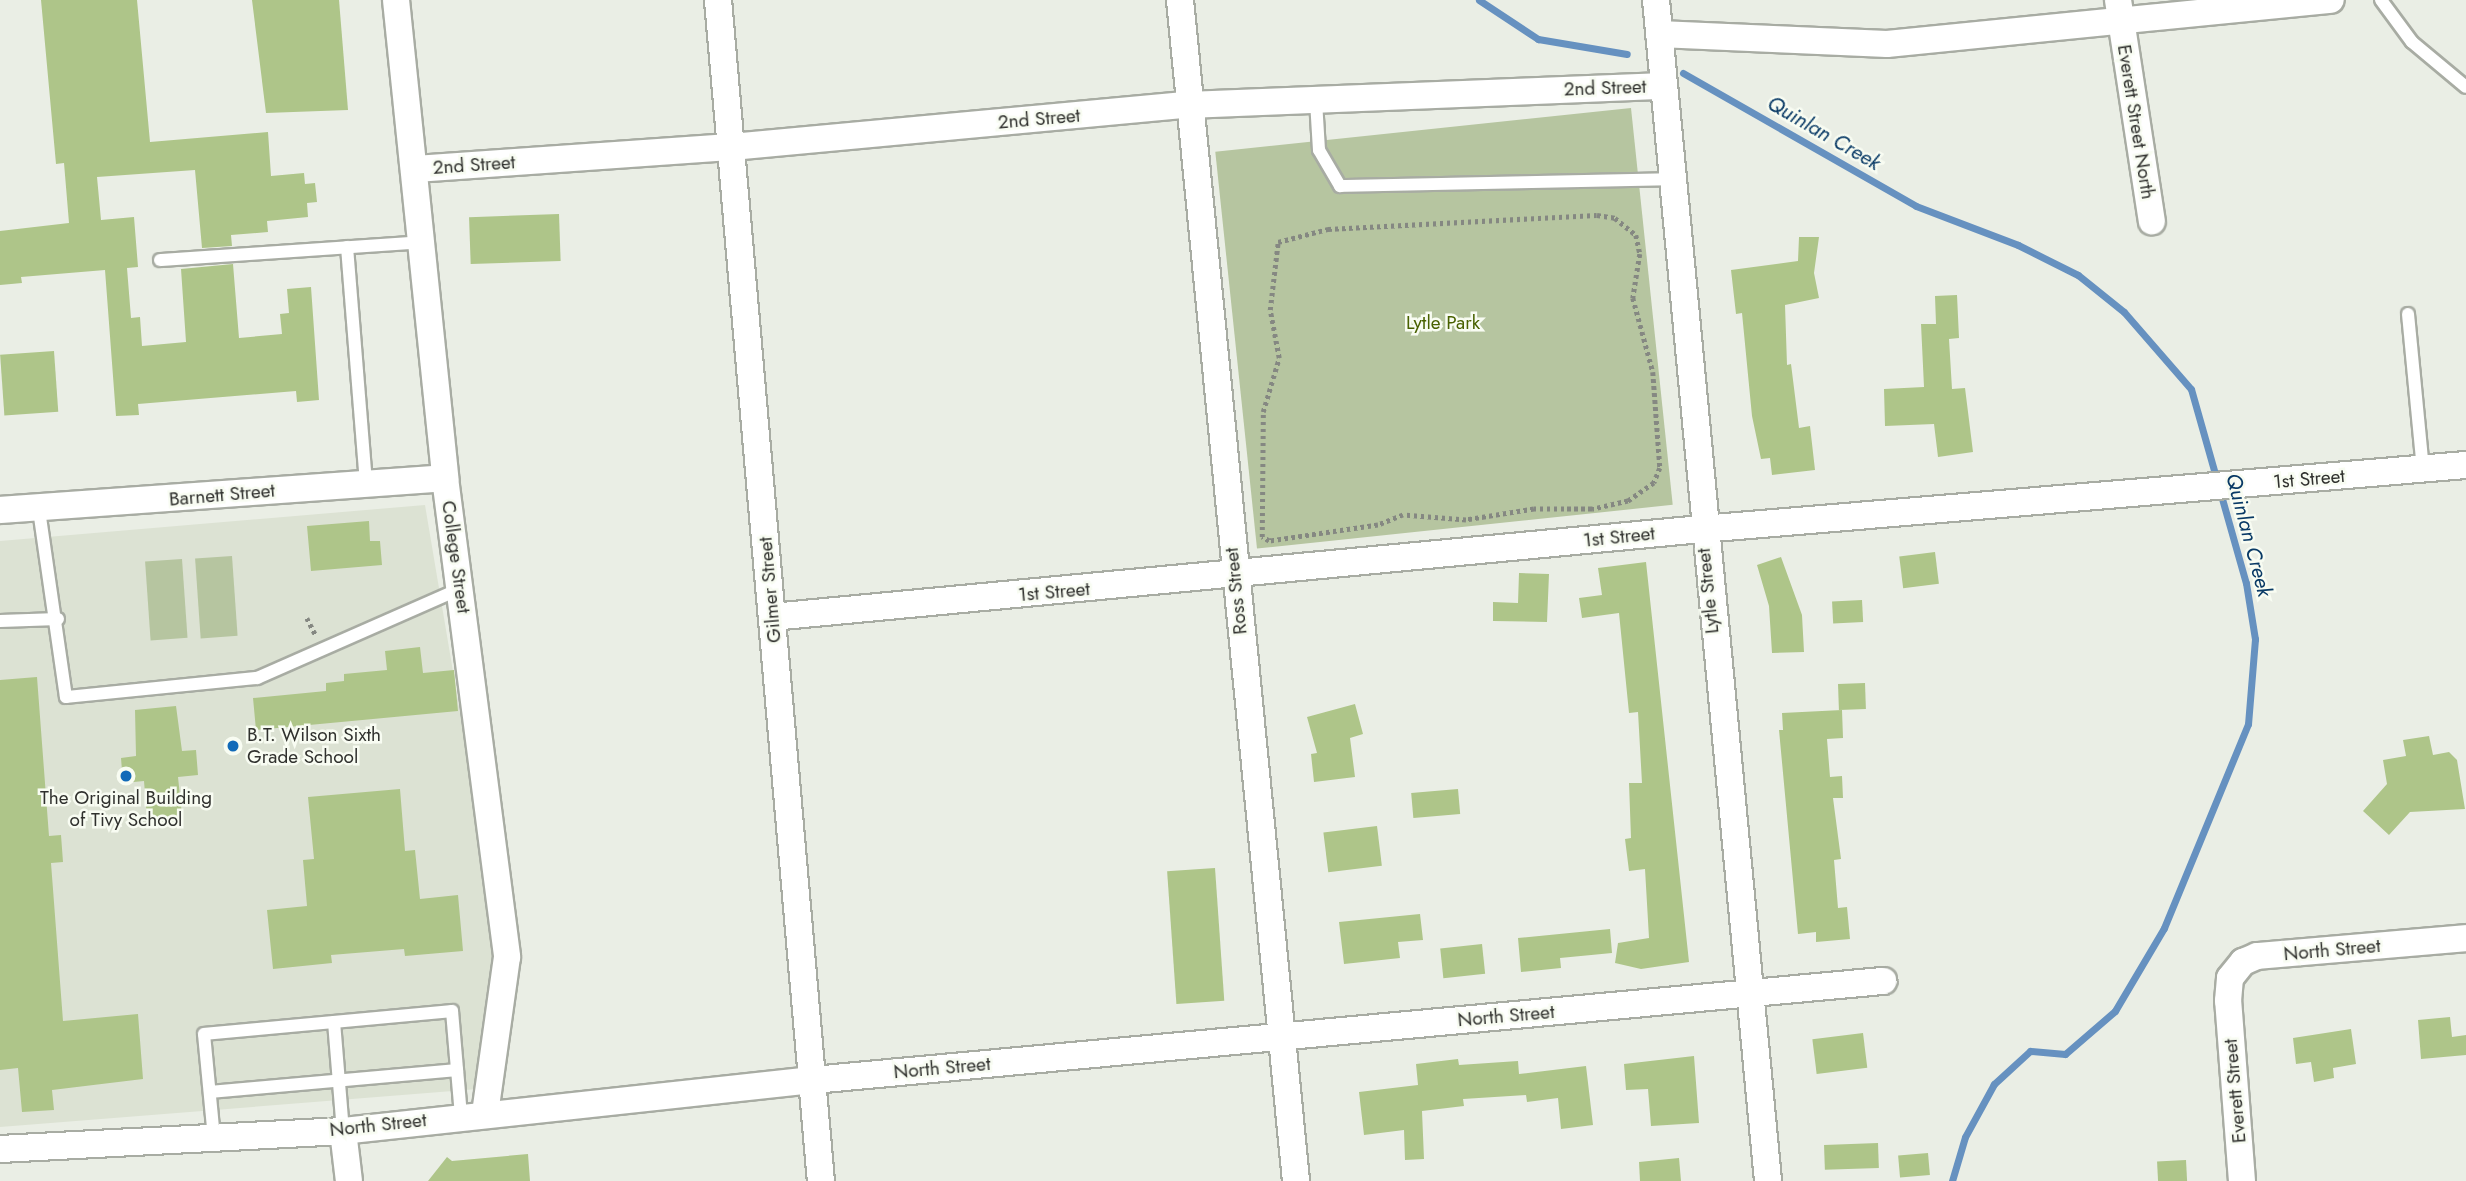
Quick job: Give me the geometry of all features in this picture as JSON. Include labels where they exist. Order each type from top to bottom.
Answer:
[{"type":"street","name":"College Street","points":[[396,0],[445,478],[507,957],[473,1114]]},
{"type":"street","name":"Gilmer Street","points":[[718,0],[821,1181]]},
{"type":"street","name":"Ross Street","points":[[1180,0],[1188,105],[1296,1181]]},
{"type":"street","name":"Lytle Street","points":[[1656,0],[1674,179],[1702,529],[1768,1181]]},
{"type":"street","points":[[1659,34],[1887,44],[2119,12],[2331,0]]},
{"type":"street","name":"Everett Street North","points":[[2119,12],[2152,221]]},
{"type":"street","name":"2nd Street","points":[[414,169],[731,147],[1188,105],[1664,86]]},
{"type":"street","name":"1st Street","points":[[772,617],[1702,529],[2466,466]]},
{"type":"street","name":"Barnett Street","points":[[0,510],[39,510],[445,478]]},
{"type":"street","name":"North Street","points":[[2228,1001],[2230,978],[2243,962],[2257,956],[2466,938]]},
{"type":"street","name":"North Street","points":[[0,1149],[343,1131],[473,1114],[813,1080],[1883,981]]},
{"type":"street","name":"Everett Street","points":[[2228,1001],[2242,1181]]},
{"type":"street","points":[[343,1131],[349,1181]]},
{"type":"lane","points":[[2381,0],[2412,43],[2466,87]]},
{"type":"lane","points":[[1316,101],[1319,150],[1340,186],[1674,179]]},
{"type":"lane","points":[[160,260],[422,242]]},
{"type":"lane","points":[[347,247],[366,484]]},
{"type":"lane","points":[[2408,314],[2423,469]]},
{"type":"lane","points":[[39,510],[58,619],[66,697],[257,678],[460,589]]},
{"type":"lane","points":[[0,621],[58,619]]},
{"type":"lane","points":[[214,1138],[204,1034],[452,1011],[457,1070],[473,1114]]},
{"type":"lane","points":[[334,1022],[343,1131]]},
{"type":"lane","points":[[209,1092],[457,1070]]},
{"type":"path","points":[[1597,215],[1615,218],[1636,235],[1640,254],[1633,298],[1653,372],[1660,468],[1644,491],[1592,509],[1534,509],[1466,520],[1403,515],[1378,525],[1269,541],[1259,527],[1263,412],[1279,358],[1270,310],[1278,242],[1328,229],[1597,215]]},
{"type":"shaded area","name":"B.T. Wilson Sixth Grade School","points":[[425,505],[500,951],[478,1089],[0,1127],[0,541]]},
{"type":"green space","name":"Lytle Park","points":[[1631,108],[1673,505],[1257,549],[1215,152]]},
{"type":"green space","points":[[232,556],[238,636],[201,638],[195,559]]},
{"type":"green space","points":[[182,559],[188,638],[151,640],[145,562]]},
{"type":"building","points":[[41,0],[137,0],[150,142],[268,132],[271,176],[304,173],[305,184],[315,183],[317,202],[307,203],[308,217],[267,221],[268,232],[231,235],[232,246],[202,248],[195,170],[97,177],[101,220],[134,217],[138,267],[127,268],[131,318],[140,317],[142,346],[186,342],[181,269],[233,264],[239,338],[282,334],[280,314],[289,313],[287,289],[311,287],[319,400],[297,402],[296,391],[138,404],[139,415],[116,416],[105,270],[21,277],[22,283],[0,285],[0,231],[69,223],[64,163],[56,164]]},
{"type":"building","points":[[252,0],[339,0],[348,110],[266,113]]},
{"type":"building","points":[[559,214],[561,261],[471,264],[469,217]]},
{"type":"building","points":[[1799,237],[1819,237],[1814,273],[1819,298],[1785,305],[1787,365],[1791,364],[1799,428],[1810,426],[1815,470],[1772,475],[1770,458],[1761,459],[1752,416],[1742,313],[1736,314],[1731,270],[1798,261]]},
{"type":"building","points":[[1957,295],[1959,338],[1949,339],[1952,389],[1965,388],[1973,452],[1938,457],[1934,424],[1885,426],[1884,389],[1924,387],[1921,324],[1936,324],[1935,296]]},
{"type":"building","points":[[54,351],[58,412],[4,416],[0,355]]},
{"type":"building","points":[[369,521],[370,541],[380,541],[382,565],[311,571],[307,526]]},
{"type":"building","points":[[1935,552],[1939,584],[1903,588],[1899,556]]},
{"type":"building","points":[[1781,557],[1802,615],[1804,652],[1772,653],[1769,606],[1757,565]]},
{"type":"building","points":[[1646,562],[1689,962],[1641,969],[1615,963],[1618,943],[1649,938],[1645,869],[1629,871],[1625,839],[1631,838],[1629,783],[1642,783],[1638,712],[1629,713],[1619,613],[1582,618],[1579,598],[1602,595],[1598,568]]},
{"type":"building","points":[[1519,573],[1549,574],[1547,622],[1493,621],[1493,602],[1518,603]]},
{"type":"building","points":[[1862,600],[1863,622],[1833,624],[1832,602]]},
{"type":"building","points":[[420,647],[423,673],[454,670],[458,711],[256,730],[253,698],[326,691],[326,683],[344,681],[344,674],[387,670],[385,651]]},
{"type":"building","points":[[37,677],[49,836],[61,835],[63,862],[51,863],[63,1021],[138,1014],[143,1079],[52,1090],[54,1110],[22,1112],[18,1068],[0,1070],[0,680]]},
{"type":"building","points":[[1865,683],[1866,709],[1839,710],[1838,684]]},
{"type":"building","points":[[1355,704],[1363,734],[1350,738],[1355,777],[1314,782],[1311,754],[1317,753],[1307,717]]},
{"type":"building","points":[[176,706],[182,751],[196,750],[198,775],[178,777],[182,815],[147,819],[144,781],[123,783],[121,758],[136,756],[135,710]]},
{"type":"building","points":[[1842,710],[1843,738],[1827,739],[1830,777],[1842,776],[1843,798],[1833,798],[1841,859],[1834,860],[1838,908],[1847,907],[1850,939],[1816,942],[1816,932],[1798,934],[1779,730],[1783,730],[1782,713]]},
{"type":"building","points":[[2429,736],[2433,755],[2449,752],[2457,760],[2465,809],[2410,812],[2389,835],[2363,811],[2387,784],[2383,760],[2406,756],[2403,740]]},
{"type":"building","points":[[400,789],[405,851],[415,850],[420,899],[458,895],[463,951],[405,956],[404,949],[331,955],[332,963],[273,969],[267,910],[307,906],[303,860],[314,859],[308,797]]},
{"type":"building","points":[[1458,789],[1460,814],[1413,818],[1411,793]]},
{"type":"building","points":[[1377,826],[1382,866],[1328,872],[1323,833]]},
{"type":"building","points":[[1215,868],[1224,1001],[1176,1004],[1167,871]]},
{"type":"building","points":[[1420,914],[1423,940],[1398,942],[1400,958],[1344,964],[1339,922]]},
{"type":"building","points":[[1610,929],[1612,953],[1560,958],[1561,968],[1521,972],[1518,938]]},
{"type":"building","points":[[1482,944],[1485,974],[1443,978],[1440,948]]},
{"type":"building","points":[[2450,1017],[2452,1037],[2466,1035],[2466,1055],[2421,1059],[2418,1020]]},
{"type":"building","points":[[2351,1029],[2356,1064],[2333,1068],[2334,1078],[2314,1082],[2311,1062],[2296,1064],[2293,1038]]},
{"type":"building","points":[[1863,1033],[1867,1068],[1817,1074],[1812,1039]]},
{"type":"building","points":[[1694,1056],[1699,1123],[1651,1126],[1648,1089],[1626,1090],[1624,1064]]},
{"type":"building","points":[[1458,1059],[1459,1065],[1518,1061],[1519,1074],[1586,1066],[1593,1125],[1561,1129],[1558,1098],[1527,1102],[1526,1095],[1463,1099],[1464,1106],[1422,1111],[1424,1159],[1405,1160],[1404,1130],[1364,1135],[1359,1092],[1418,1085],[1416,1064]]},
{"type":"building","points":[[1878,1143],[1879,1168],[1825,1170],[1824,1145]]},
{"type":"building","points":[[1928,1153],[1930,1175],[1900,1178],[1898,1156]]},
{"type":"building","points":[[528,1154],[530,1181],[428,1181],[447,1157],[452,1161]]},
{"type":"building","points":[[1679,1158],[1681,1181],[1640,1181],[1639,1162]]},
{"type":"building","points":[[2186,1160],[2187,1181],[2158,1181],[2157,1162]]},
{"type":"waterway","name":"Quinlan Creek","points":[[1479,0],[1538,39],[1627,54]]},
{"type":"waterway","name":"Quinlan Creek","points":[[1683,73],[1916,206],[2018,245],[2078,275],[2124,312],[2191,389],[2246,583],[2255,639],[2248,724],[2164,928],[2115,1011],[2065,1054],[2030,1051],[1994,1084],[1965,1137],[1952,1181]]},
{"type":"place","name":"B.T. Wilson Sixth Grade School","points":[[233,746]]},
{"type":"place","name":"The Original Building of Tivy School","points":[[126,776]]}]
